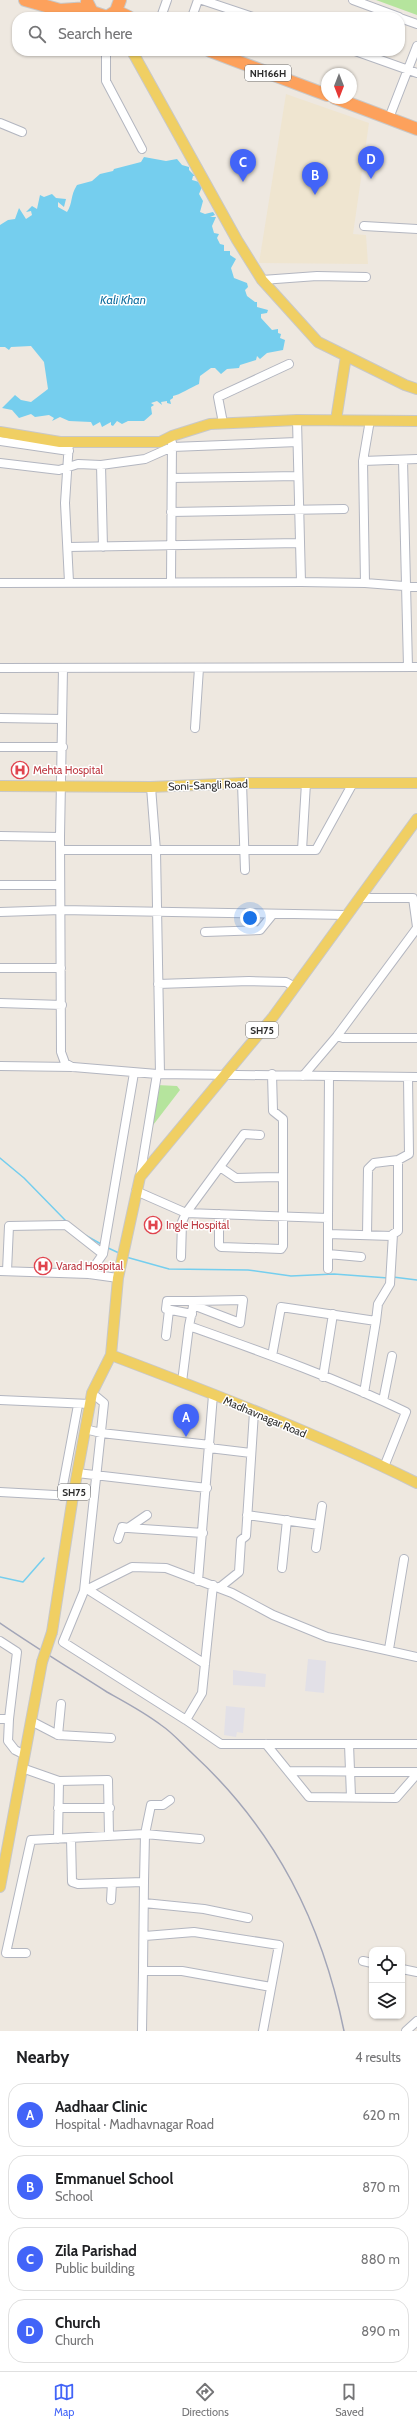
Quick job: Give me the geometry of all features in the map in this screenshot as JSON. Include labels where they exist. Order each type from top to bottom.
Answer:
[{"type":"highway","points":[[25,0],[60,10],[88,4]]},
{"type":"highway","name":"NH166H","points":[[223,56],[321,93]]},
{"type":"highway","points":[[351,104],[417,129]]},
{"type":"main road","points":[[135,56],[236,240],[262,280],[318,342],[405,385],[417,389]]},
{"type":"main road","points":[[336,420],[346,356]]},
{"type":"main road","points":[[0,432],[69,446],[160,442],[172,436],[210,424],[223,423],[297,420],[417,421]]},
{"type":"main road","name":"Soni-Sangli Road","points":[[0,786],[152,787],[242,783],[417,783]]},
{"type":"main road","name":"SH75","points":[[0,1886],[42,1662],[52,1632],[73,1496],[92,1394],[111,1355],[118,1278],[140,1177],[227,1074],[294,987],[417,819]]},
{"type":"main road","name":"Madhavnagar Road","points":[[111,1355],[182,1382],[254,1412],[384,1467],[417,1483]]},
{"type":"street","points":[[163,12],[167,0]]},
{"type":"street","points":[[194,12],[198,0]]},
{"type":"street","points":[[202,0],[238,12]]},
{"type":"street","points":[[353,0],[385,12]]},
{"type":"street","points":[[405,19],[417,24]]},
{"type":"street","points":[[389,118],[417,46]]},
{"type":"street","points":[[106,56],[106,81],[142,149]]},
{"type":"street","points":[[369,56],[417,73]]},
{"type":"street","points":[[0,123],[22,132]]},
{"type":"street","points":[[364,226],[417,229]]},
{"type":"street","points":[[262,280],[317,276],[366,277]]},
{"type":"street","points":[[223,423],[218,397],[288,364]]},
{"type":"street","points":[[297,420],[301,582]]},
{"type":"street","points":[[365,583],[362,461],[370,420]]},
{"type":"street","points":[[171,582],[172,436]]},
{"type":"street","points":[[0,441],[69,446],[69,467],[65,503],[69,582]]},
{"type":"street","points":[[0,463],[59,470],[69,467],[101,465],[145,459],[172,447],[298,442]]},
{"type":"street","points":[[362,461],[417,459]]},
{"type":"street","points":[[403,460],[408,667]]},
{"type":"street","points":[[101,465],[103,547]]},
{"type":"street","points":[[172,478],[298,476]]},
{"type":"street","points":[[171,512],[344,509]]},
{"type":"street","points":[[68,547],[300,543]]},
{"type":"street","points":[[0,583],[301,582],[365,583],[417,587]]},
{"type":"street","points":[[0,668],[417,667]]},
{"type":"street","points":[[63,668],[60,837],[62,1005],[61,1052],[65,1063],[73,1067]]},
{"type":"street","points":[[195,728],[199,668]]},
{"type":"street","points":[[0,718],[62,719]]},
{"type":"street","points":[[0,746],[62,747]]},
{"type":"street","points":[[242,783],[245,850],[244,870]]},
{"type":"street","points":[[302,850],[306,783]]},
{"type":"street","points":[[61,850],[316,850],[320,847],[353,783]]},
{"type":"street","points":[[140,1177],[158,1074],[156,851],[152,787]]},
{"type":"street","points":[[0,836],[60,837]]},
{"type":"street","points":[[0,885],[60,885]]},
{"type":"street","points":[[303,1076],[337,1036],[417,927],[415,897],[359,898]]},
{"type":"street","points":[[0,912],[61,910],[347,915]]},
{"type":"street","points":[[205,932],[260,930],[273,914]]},
{"type":"street","points":[[0,968],[61,968]]},
{"type":"street","points":[[158,984],[264,981],[286,982],[294,987]]},
{"type":"street","points":[[0,1003],[62,1005]]},
{"type":"street","points":[[337,1036],[343,1038],[417,1038]]},
{"type":"street","points":[[0,1066],[73,1067],[158,1074],[272,1074],[303,1076],[413,1077],[409,1154],[398,1160],[374,1163],[368,1169],[367,1235]]},
{"type":"street","points":[[89,1274],[103,1254],[134,1072]]},
{"type":"street","points":[[219,1214],[219,1246],[225,1248],[280,1249],[283,1246],[283,1119],[273,1111],[272,1074]]},
{"type":"street","points":[[328,1269],[329,1076]]},
{"type":"street","points":[[181,1257],[182,1222],[186,1213],[244,1134],[260,1135]]},
{"type":"street","points":[[364,1393],[378,1304],[390,1284],[392,1234],[398,1231],[398,1160]]},
{"type":"street","points":[[220,1167],[236,1178],[282,1177]]},
{"type":"street","points":[[136,1191],[186,1213],[328,1218]]},
{"type":"street","points":[[103,1254],[66,1226],[8,1226],[4,1271],[89,1274],[118,1278]]},
{"type":"street","points":[[328,1234],[392,1236]]},
{"type":"street","points":[[328,1254],[362,1257]]},
{"type":"street","points":[[166,1336],[169,1310],[166,1309],[167,1301],[193,1307],[240,1323],[243,1300],[193,1307],[169,1310]]},
{"type":"street","points":[[182,1382],[189,1326],[193,1307]]},
{"type":"street","points":[[272,1356],[281,1307],[376,1321]]},
{"type":"street","points":[[323,1377],[333,1314]]},
{"type":"street","points":[[189,1326],[272,1356],[364,1393],[406,1412],[384,1467]]},
{"type":"street","points":[[383,1401],[392,1356]]},
{"type":"street","points":[[92,1394],[104,1403],[86,1590],[63,1642],[221,1744],[417,1744]]},
{"type":"street","points":[[198,1581],[207,1488],[213,1395]]},
{"type":"street","points":[[0,1400],[90,1404]]},
{"type":"street","points":[[61,1496],[78,1404]]},
{"type":"street","points":[[216,1586],[239,1572],[241,1540],[246,1536],[254,1412]]},
{"type":"street","points":[[86,1429],[101,1433],[251,1453]]},
{"type":"street","points":[[77,1473],[207,1488]]},
{"type":"street","points":[[0,1492],[73,1496]]},
{"type":"street","points":[[316,1548],[322,1506]]},
{"type":"street","points":[[128,1528],[147,1515]]},
{"type":"street","points":[[247,1515],[319,1525]]},
{"type":"street","points":[[282,1568],[287,1520]]},
{"type":"street","points":[[118,1540],[122,1527],[202,1533]]},
{"type":"street","points":[[389,1649],[404,1559]]},
{"type":"street","points":[[86,1590],[132,1567],[166,1568],[184,1573],[198,1581],[216,1586],[273,1615],[327,1637],[389,1649],[417,1657]]},
{"type":"street","points":[[186,1720],[202,1693],[216,1586]]},
{"type":"street","points":[[86,1590],[205,1664]]},
{"type":"street","points":[[0,1641],[17,1652],[8,1740],[15,1750],[25,1755]]},
{"type":"street","points":[[58,1735],[61,1704]]},
{"type":"street","points":[[0,1719],[9,1719]]},
{"type":"street","points":[[31,1721],[58,1735],[111,1738]]},
{"type":"street","points":[[266,1744],[309,1797],[396,1798],[417,1773]]},
{"type":"street","points":[[349,1744],[351,1798]]},
{"type":"street","points":[[22,1768],[59,1781],[108,1780],[110,1808],[109,1835]]},
{"type":"street","points":[[288,1771],[417,1773]]},
{"type":"street","points":[[58,1839],[59,1781]]},
{"type":"street","points":[[142,2031],[145,1834],[151,1805],[163,1805],[170,1800]]},
{"type":"street","points":[[58,1808],[110,1808]]},
{"type":"street","points":[[26,1952],[6,1953],[31,1840],[145,1834],[200,1839]]},
{"type":"street","points":[[71,1838],[72,1882],[78,1884],[144,1882]]},
{"type":"street","points":[[111,1900],[112,1883]]},
{"type":"street","points":[[144,1903],[204,1909],[248,1918]]},
{"type":"street","points":[[144,1936],[194,1932],[279,1946],[263,2031]]},
{"type":"street","points":[[363,1961],[369,1962]]},
{"type":"street","points":[[405,1970],[417,1972]]},
{"type":"street","points":[[143,1971],[182,1971],[271,1987]]},
{"type":"street","points":[[410,2030],[417,2021]]},
{"type":"shaded area","points":[[286,94],[369,123],[353,234],[366,235],[368,264],[259,263]]},
{"type":"shaded area","points":[[308,1659],[326,1661],[324,1693],[305,1691]]},
{"type":"shaded area","points":[[233,1670],[266,1674],[265,1687],[233,1685]]},
{"type":"shaded area","points":[[226,1706],[245,1708],[243,1733],[237,1732],[236,1737],[224,1735]]},
{"type":"green space","points":[[376,0],[417,0],[417,15]]},
{"type":"green space","points":[[157,1085],[177,1086],[180,1090],[147,1133]]},
{"type":"water","name":"Kali Khan","points":[[144,157],[166,161],[177,159],[182,165],[189,167],[189,170],[195,176],[193,176],[192,180],[199,182],[202,187],[199,194],[203,201],[200,212],[205,214],[213,212],[215,215],[210,217],[216,217],[212,226],[214,233],[219,234],[217,238],[220,244],[224,245],[224,251],[230,251],[230,255],[236,259],[231,268],[234,278],[247,283],[248,287],[245,290],[247,296],[257,302],[257,307],[268,310],[267,313],[261,314],[261,318],[272,330],[278,329],[278,333],[281,334],[280,338],[285,340],[283,350],[267,353],[260,359],[257,356],[256,360],[240,365],[239,368],[227,369],[221,374],[215,368],[211,368],[200,376],[199,384],[173,396],[170,400],[171,404],[167,403],[167,401],[161,402],[162,405],[157,401],[151,403],[154,405],[151,407],[152,414],[144,421],[128,421],[122,424],[117,421],[113,426],[111,425],[111,422],[102,427],[100,422],[93,426],[91,422],[69,421],[60,417],[52,421],[54,418],[49,415],[35,417],[31,414],[19,418],[12,410],[2,408],[15,395],[21,400],[31,402],[48,389],[44,362],[31,346],[11,347],[9,350],[5,347],[0,347],[0,225],[8,220],[15,219],[19,208],[26,219],[32,215],[31,211],[26,212],[32,206],[37,209],[40,195],[44,197],[52,194],[56,198],[66,199],[64,207],[58,202],[58,207],[67,212],[77,185],[92,181],[100,174],[141,162]]},
{"type":"waterway","points":[[0,1158],[24,1178],[66,1221]]},
{"type":"waterway","points":[[85,1235],[101,1244]]},
{"type":"waterway","points":[[106,1247],[119,1253]]},
{"type":"waterway","points":[[126,1257],[169,1269],[248,1270],[291,1276],[334,1274],[388,1278]]},
{"type":"waterway","points":[[393,1277],[417,1280]]},
{"type":"waterway","points":[[0,1577],[23,1582],[44,1558]]},
{"type":"railway","points":[[0,1623],[107,1692],[155,1720],[174,1735],[223,1784],[249,1815],[272,1847],[292,1881],[323,1953],[335,1991],[344,2031]]},
{"type":"place","name":"Church","points":[[371,179]]},
{"type":"place","name":"Zila Parishad","points":[[243,182]]},
{"type":"place","name":"Emmanuel School","points":[[315,195]]},
{"type":"place","name":"Mehta Hospital","points":[[20,770]]},
{"type":"place","name":"Ingle Hospital","points":[[153,1225]]},
{"type":"place","name":"Varad Hospital","points":[[43,1266]]},
{"type":"place","name":"Aadhaar Clinic","points":[[186,1437]]}]
